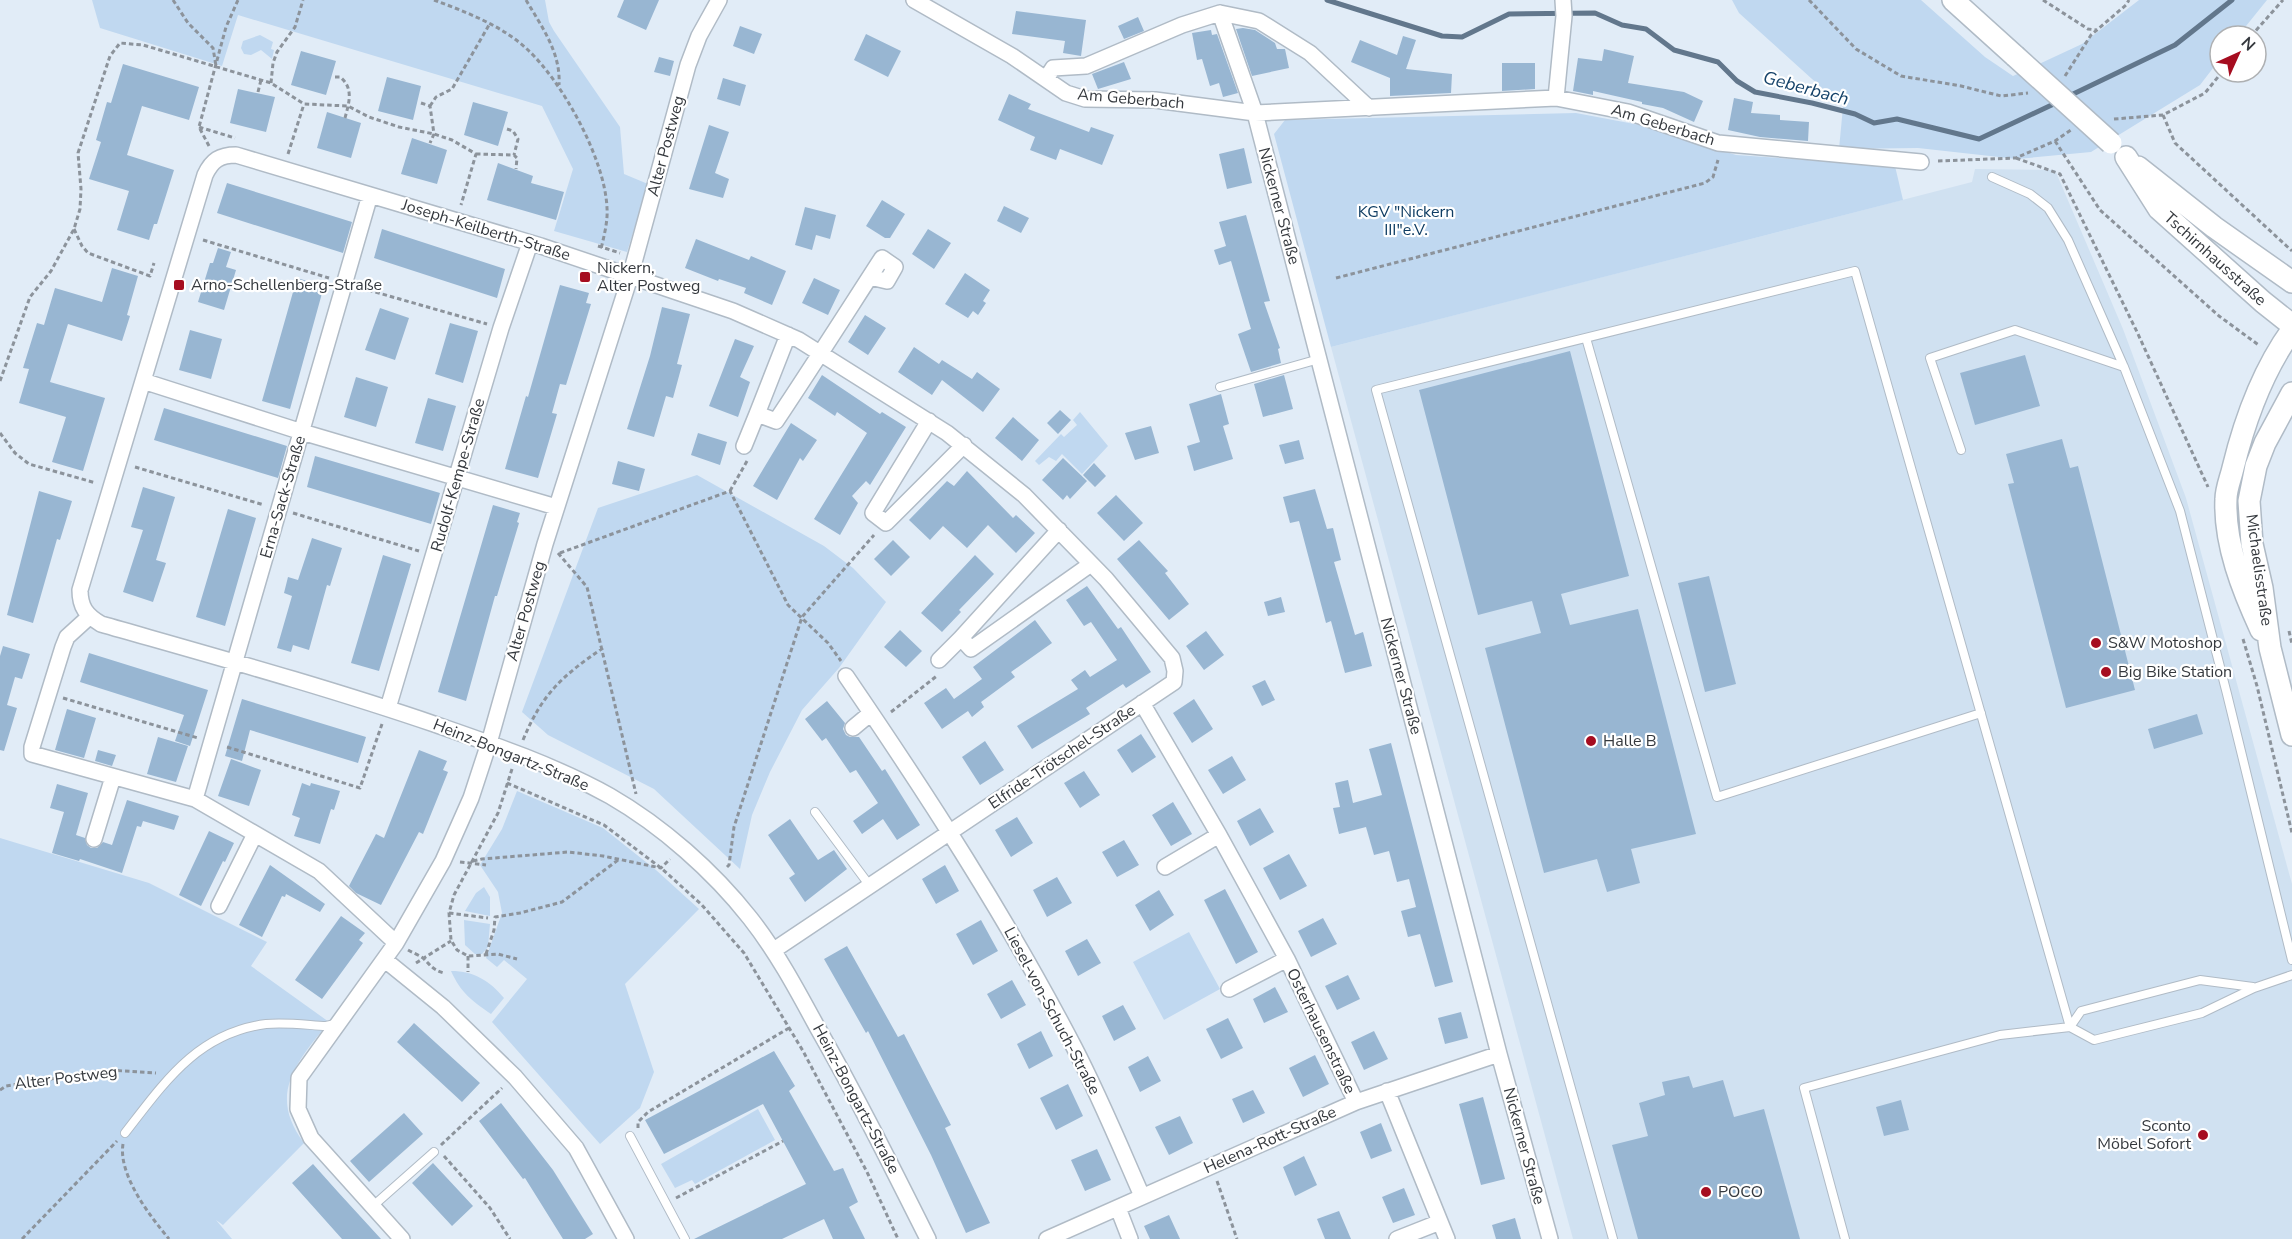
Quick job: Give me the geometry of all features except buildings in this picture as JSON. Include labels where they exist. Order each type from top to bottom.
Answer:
[{"type":"street","name":"Alter Postweg","points":[[402,1239],[311,1138],[297,1109],[299,1078],[396,943],[443,861],[471,798],[489,743],[544,544],[639,246],[688,65],[699,36],[719,0]]},
{"type":"street","name":"Am Geberbach","points":[[914,0],[1012,56],[1066,93],[1085,99],[1155,99],[1255,113],[1556,98],[1628,112],[1718,143],[1921,162]]},
{"type":"street","name":"Tschirnhausstraße","points":[[1953,0],[2118,150],[2214,227],[2292,282]]},
{"type":"street","points":[[1556,98],[1564,7]]},
{"type":"street","name":"Am Geberbach","points":[[1046,79],[1053,68],[1086,66],[1182,25],[1220,13],[1259,21],[1302,48],[1369,108]]},
{"type":"street","points":[[1220,13],[1255,113]]},
{"type":"street","name":"Nickerner Straße","points":[[1255,113],[1499,1054],[1550,1239]]},
{"type":"street","name":"Tschirnhausstraße","points":[[2118,150],[2159,210],[2292,328]]},
{"type":"street","name":"Joseph-Keilberth-Straße","points":[[216,159],[236,154],[530,243],[733,311],[788,335],[929,421],[964,445],[1024,495],[1106,579],[1172,658],[1175,671],[1174,681]]},
{"type":"street","points":[[216,159],[205,175],[80,590],[80,600],[89,617],[67,637],[32,747],[32,754],[195,800],[319,871],[396,943]]},
{"type":"street","name":"Erna-Sack-Straße","points":[[195,800],[370,195]]},
{"type":"street","name":"Rudolf-Kempe-Straße","points":[[388,708],[501,328],[530,243]]},
{"type":"street","points":[[757,414],[776,421],[870,277]]},
{"type":"street","name":"Michaelisstraße","points":[[2270,648],[2244,594],[2231,545],[2226,498],[2242,432],[2275,354],[2292,328]]},
{"type":"street","points":[[744,446],[788,335]]},
{"type":"street","points":[[142,381],[302,432],[556,507]]},
{"type":"street","name":"Michaelisstraße","points":[[2292,393],[2256,465],[2249,501],[2252,544],[2262,588],[2270,648],[2292,735]]},
{"type":"street","points":[[929,421],[873,513],[886,523],[964,445]]},
{"type":"street","points":[[939,667],[961,638],[1059,530]]},
{"type":"street","points":[[961,638],[971,649],[1091,564]]},
{"type":"street","name":"Heinz-Bongartz-Straße","points":[[89,617],[101,624],[388,708],[489,743],[577,779],[641,816],[716,880],[774,950],[862,1106],[928,1239]]},
{"type":"street","points":[[846,676],[951,832]]},
{"type":"street","name":"Elfride-Trötschel-Straße","points":[[774,950],[1174,681]]},
{"type":"street","name":"Osterhausenstraße","points":[[1142,703],[1219,835],[1287,959],[1356,1102]]},
{"type":"street","points":[[853,728],[874,718]]},
{"type":"street","points":[[94,839],[113,777]]},
{"type":"street","name":"Liesel-von-Schuch-Straße","points":[[951,832],[995,904],[1075,1048],[1142,1196]]},
{"type":"street","points":[[219,906],[255,834]]},
{"type":"street","points":[[1164,867],[1219,835]]},
{"type":"street","name":"Osterhausenstraße","points":[[1229,989],[1287,959]]},
{"type":"street","points":[[385,960],[461,1024],[515,1077],[546,1112],[576,1148],[626,1239]]},
{"type":"street","name":"Helena-Rott-Straße","points":[[1047,1239],[1356,1102],[1499,1054]]},
{"type":"street","points":[[1387,1091],[1447,1239]]},
{"type":"street","points":[[1118,1209],[1130,1239]]},
{"type":"street","points":[[1397,1239],[1440,1222]]},
{"type":"lane","points":[[1992,177],[2030,194],[2048,208],[2068,240],[2124,367],[2180,511],[2292,960]]},
{"type":"lane","points":[[1613,1239],[1376,390],[1855,271],[2070,1027]]},
{"type":"lane","points":[[1961,450],[1930,358],[2015,330],[2124,367]]},
{"type":"lane","points":[[1586,338],[1717,797],[1981,713]]},
{"type":"lane","points":[[1220,387],[1319,359]]},
{"type":"lane","points":[[815,812],[870,886]]},
{"type":"lane","points":[[1845,1239],[1804,1088],[2000,1035],[2070,1027],[2094,1040],[2202,1013],[2254,988],[2292,975]]},
{"type":"lane","points":[[2070,1027],[2081,1011],[2200,980],[2254,988]]},
{"type":"lane","points":[[124,1133],[170,1075],[211,1041],[267,1024],[326,1026],[339,1023]]},
{"type":"lane","points":[[631,1137],[686,1239]]},
{"type":"lane","points":[[373,1206],[438,1150]]},
{"type":"path","points":[[173,0],[188,23],[213,48],[216,68]]},
{"type":"path","points":[[216,159],[200,127],[226,27],[238,0]]},
{"type":"path","points":[[271,83],[273,63],[277,52],[294,27],[303,0]]},
{"type":"path","points":[[434,0],[510,37],[528,50],[559,87],[586,134],[607,199],[608,212],[598,266]]},
{"type":"path","points":[[526,0],[549,39],[560,69],[559,87]]},
{"type":"path","points":[[1809,0],[1856,49],[1901,76],[1961,86],[2001,96],[2028,94],[2039,90]]},
{"type":"path","points":[[2043,0],[2088,29],[2097,30]]},
{"type":"path","points":[[2061,82],[2085,44],[2129,0]]},
{"type":"path","points":[[2262,24],[2283,0]]},
{"type":"path","points":[[430,143],[434,134],[430,106],[436,97],[452,89],[489,25]]},
{"type":"path","points":[[0,381],[30,297],[51,271],[74,228],[80,209],[78,153],[110,56],[120,43],[143,45],[271,83],[304,104],[348,106],[369,117],[399,127],[452,140],[476,154],[514,155]]},
{"type":"path","points":[[335,77],[340,77],[348,84],[350,93],[345,118]]},
{"type":"path","points":[[258,92],[261,81]]},
{"type":"path","points":[[2107,120],[2163,116],[2205,93],[2212,84]]},
{"type":"path","points":[[421,103],[430,106]]},
{"type":"path","points":[[283,169],[304,104]]},
{"type":"path","points":[[2163,116],[2175,143],[2292,251]]},
{"type":"path","points":[[1921,162],[2016,158],[2055,141],[2075,128]]},
{"type":"path","points":[[507,129],[513,131],[518,139],[514,155],[517,158],[516,169]]},
{"type":"path","points":[[2055,141],[2100,210],[2219,316],[2262,347]]},
{"type":"path","points":[[1336,278],[1705,183],[1713,177],[1718,163],[1718,143]]},
{"type":"path","points":[[457,221],[476,154]]},
{"type":"path","points":[[2016,158],[2061,174],[2139,334],[2211,494],[2226,498]]},
{"type":"path","points":[[74,228],[81,246],[88,253],[150,276],[154,263]]},
{"type":"path","points":[[0,433],[15,453],[29,464],[111,487]]},
{"type":"path","points":[[558,554],[730,491],[788,605],[828,643],[848,671],[846,676]]},
{"type":"path","points":[[544,544],[553,547],[587,587],[641,816]]},
{"type":"path","points":[[729,865],[734,827],[802,617],[838,578],[864,544]]},
{"type":"path","points":[[2242,637],[2257,686],[2292,833]]},
{"type":"path","points":[[517,959],[486,954],[477,957],[468,956],[456,950],[451,940],[449,913],[454,895],[498,813],[517,754],[531,721],[549,692],[581,663],[603,648]]},
{"type":"path","points":[[874,718],[939,667]]},
{"type":"path","points":[[360,788],[388,708]]},
{"type":"path","points":[[507,783],[604,825],[661,868],[701,904],[744,953],[789,1028],[867,1172],[898,1239]]},
{"type":"path","points":[[661,868],[680,848]]},
{"type":"path","points":[[471,862],[482,858],[568,852],[661,868]]},
{"type":"path","points":[[486,954],[494,930],[495,917],[562,902],[618,860]]},
{"type":"path","points":[[443,861],[486,865]]},
{"type":"path","points":[[449,913],[488,918]]},
{"type":"path","points":[[402,972],[451,940]]},
{"type":"path","points":[[396,943],[424,959],[427,965],[435,971],[444,973]]},
{"type":"path","points":[[468,956],[468,972]]},
{"type":"path","points":[[631,1137],[639,1130],[638,1122],[648,1112],[789,1028]]},
{"type":"path","name":"Alter Postweg","points":[[0,1090],[6,1086],[108,1070],[143,1071],[170,1075]]},
{"type":"path","points":[[492,1097],[438,1150],[490,1208],[510,1239]]},
{"type":"path","points":[[22,1239],[124,1133]]},
{"type":"path","points":[[124,1133],[122,1148],[129,1181],[151,1218],[169,1239]]},
{"type":"path","points":[[666,1203],[783,1141]]},
{"type":"path","points":[[1212,1166],[1236,1239]]},
{"type":"shaded area","points":[[1975,169],[2055,170],[2123,329],[2186,498],[2292,884],[2292,1239],[1573,1239],[1331,347],[1972,182]]},
{"type":"green space","points":[[92,0],[545,0],[549,22],[554,31],[620,127],[624,174],[648,184],[627,252],[554,231],[573,169],[542,106],[238,15],[222,66],[100,28]]},
{"type":"green space","points":[[1732,0],[1921,0],[1985,57],[2013,76],[2082,44],[2139,0],[2267,0],[2248,24],[2208,24],[2208,75],[2200,85],[2091,152],[2017,159],[1918,148],[1839,149],[1843,107],[1739,13]]},
{"type":"green space","points":[[260,35],[273,42],[272,59],[261,50],[251,55],[244,54],[241,48],[243,41]]},
{"type":"green space","name":"KGV \"Nickern III\"e.V.","points":[[1576,113],[1645,126],[1736,155],[1895,166],[1903,200],[1331,347],[1274,134],[1285,120]]},
{"type":"green space","points":[[1080,412],[1108,446],[1082,474],[1062,454],[1056,461],[1049,457],[1039,465],[1035,461],[1061,434],[1064,437],[1077,425],[1073,420]]},
{"type":"green space","points":[[697,475],[824,546],[853,568],[886,602],[839,668],[802,710],[770,772],[752,815],[740,869],[654,789],[548,735],[522,712],[598,508]]},
{"type":"green space","points":[[517,791],[603,828],[656,870],[699,909],[625,984],[654,1072],[640,1108],[600,1144],[492,1022],[527,979],[504,960],[497,967],[486,958],[502,913],[498,892],[480,865],[502,829]]},
{"type":"green space","points":[[0,838],[149,883],[267,942],[251,966],[329,1022],[297,1065],[287,1094],[288,1109],[293,1125],[304,1143],[223,1225],[216,1220],[232,1239],[0,1239]]},
{"type":"green space","points":[[484,887],[490,897],[490,916],[465,911],[476,893]]},
{"type":"green space","points":[[464,920],[490,924],[488,947],[482,954],[475,954],[465,945]]},
{"type":"green space","points":[[1189,932],[1220,989],[1164,1020],[1133,962]]},
{"type":"green space","points":[[451,971],[459,971],[481,978],[504,998],[491,1014],[467,996]]},
{"type":"green space","points":[[758,1109],[775,1140],[695,1184],[692,1180],[675,1188],[661,1164]]},
{"type":"waterway","name":"Geberbach","points":[[1327,0],[1442,36],[1462,37],[1509,14],[1595,13],[1622,25],[1646,29],[1674,50],[1718,62],[1737,81],[1755,92],[1855,114],[1874,123],[1897,119],[1979,139],[2058,102]]},
{"type":"waterway","name":"Geberbach","points":[[2069,96],[2175,45],[2232,0]]},
{"type":"place","name":"Nickern, Alter Postweg","points":[[585,277]]},
{"type":"place","name":"Arno-Schellenberg-Straße","points":[[179,285]]},
{"type":"place","name":"S&W Motoshop","points":[[2096,643]]},
{"type":"place","name":"Big Bike Station","points":[[2106,672]]},
{"type":"place","name":"Halle B","points":[[1591,741]]},
{"type":"place","name":"Sconto Möbel Sofort","points":[[2203,1135]]},
{"type":"place","name":"POCO","points":[[1706,1192]]}]
